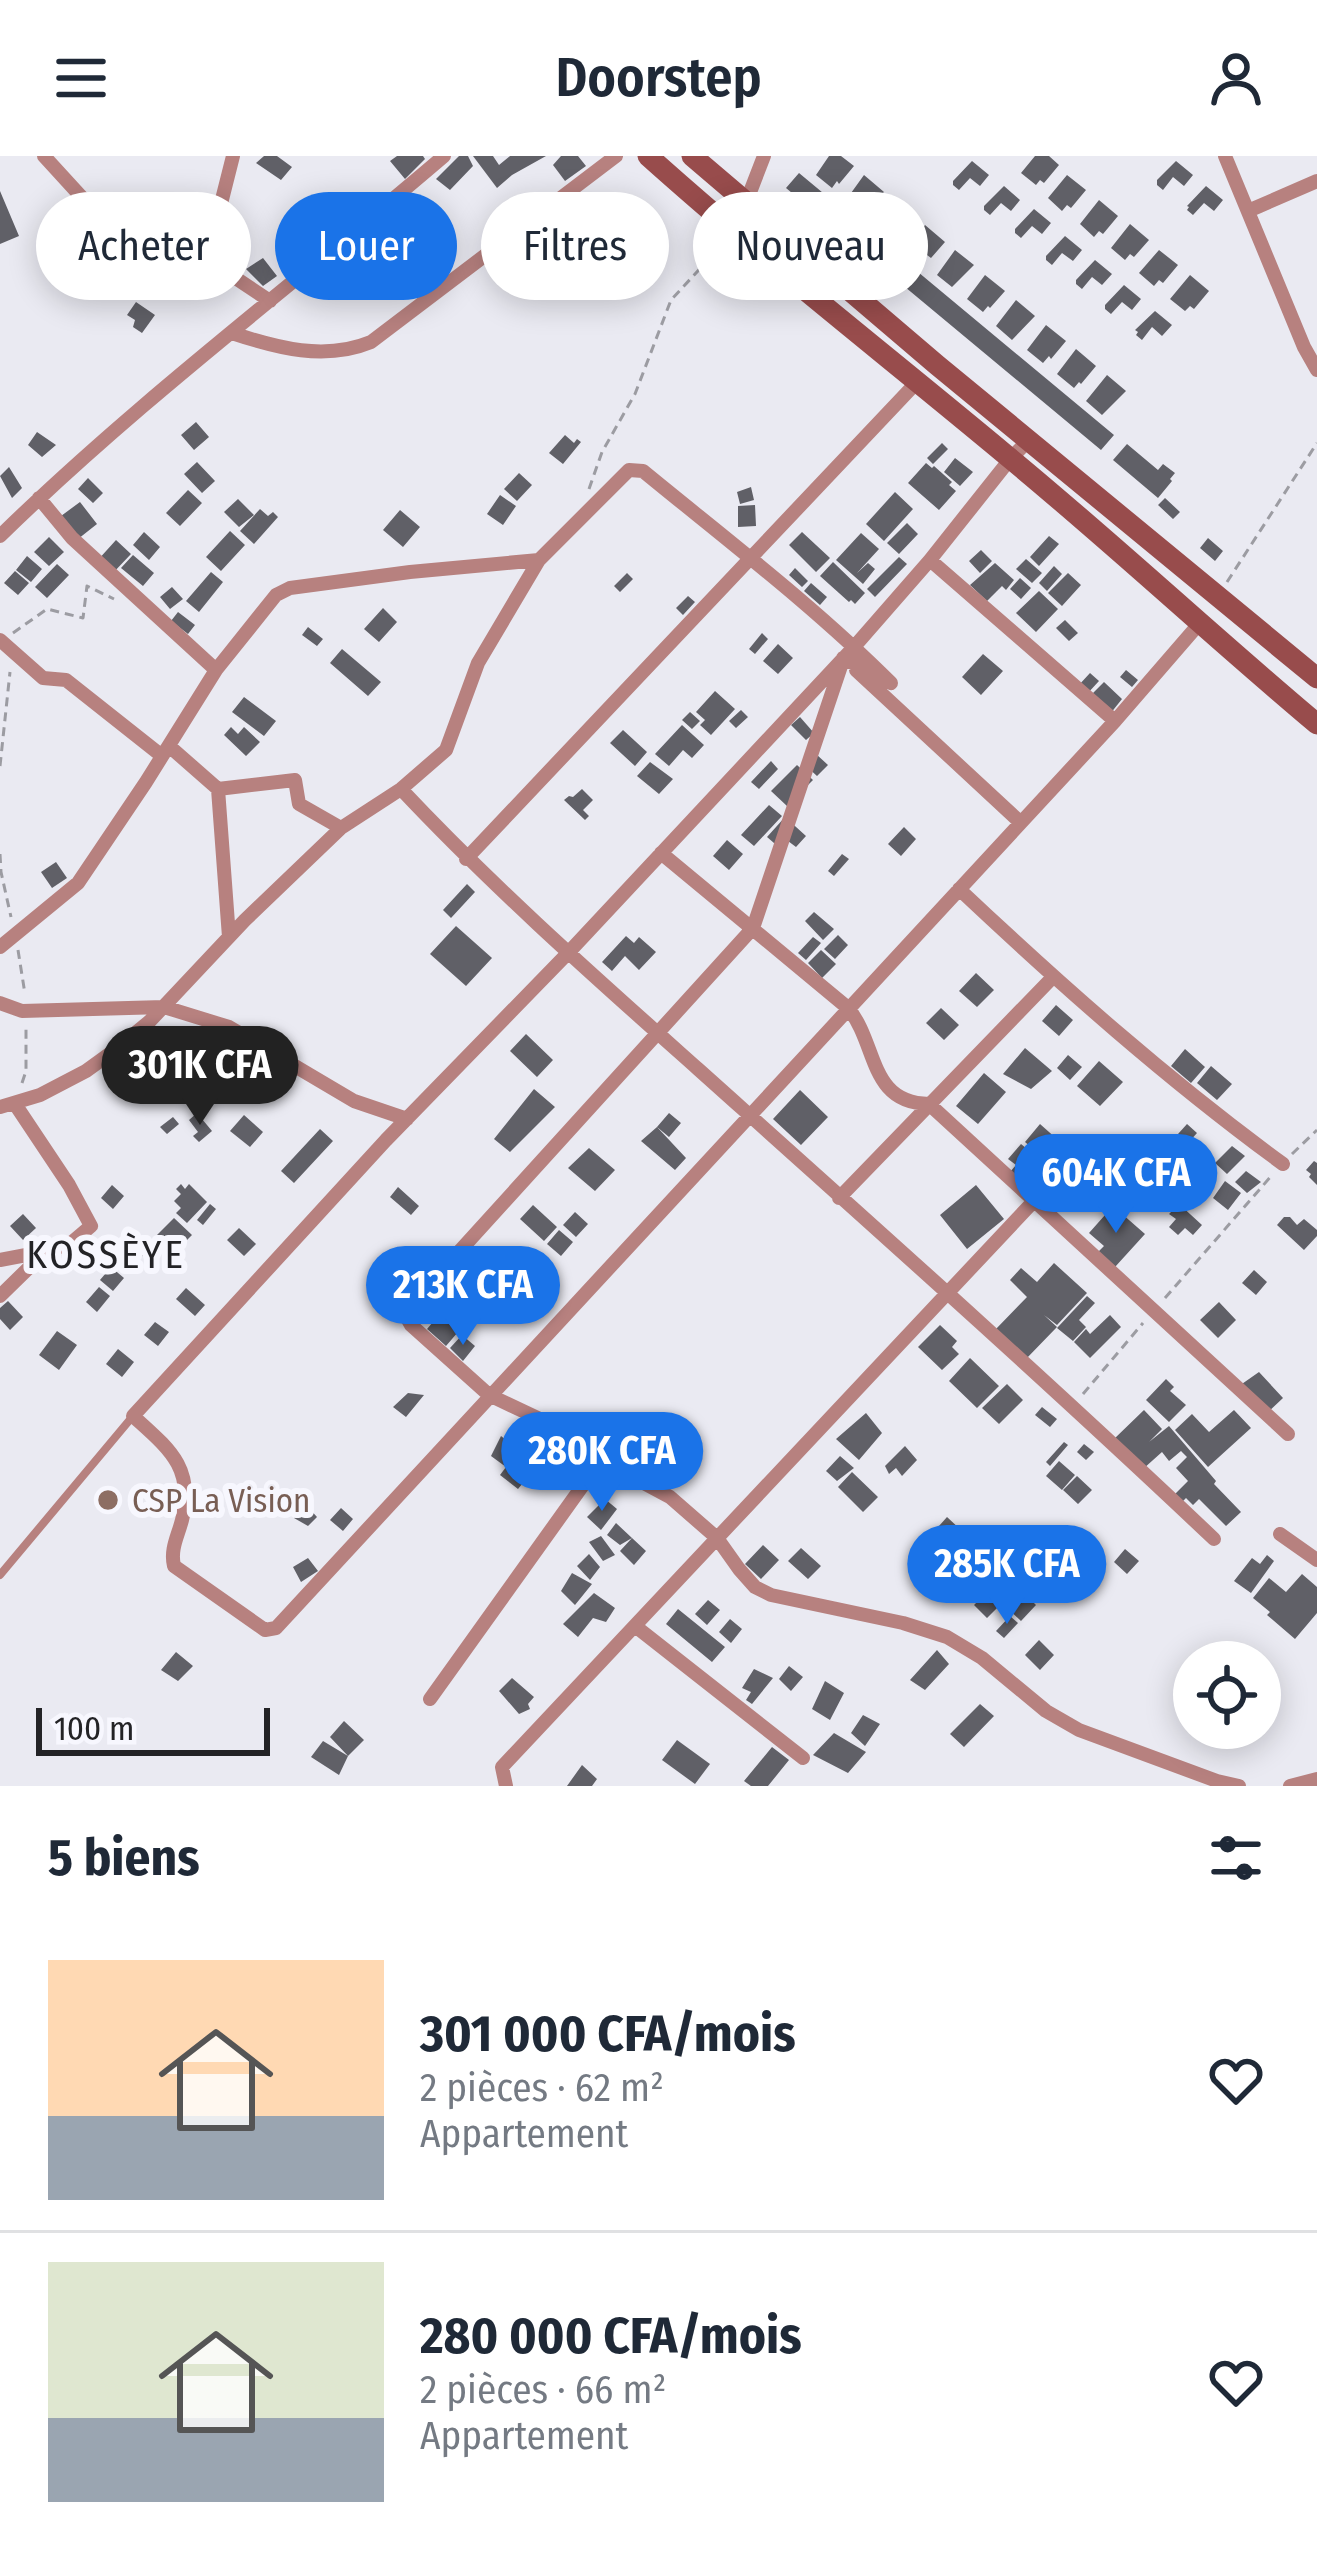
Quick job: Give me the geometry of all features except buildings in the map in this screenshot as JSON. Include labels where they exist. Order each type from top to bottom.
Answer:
[{"type":"main road","points":[[648,156],[693,195]]},
{"type":"main road","points":[[692,156],[733,192]]},
{"type":"main road","points":[[818,300],[1011,458],[1317,724]]},
{"type":"main road","points":[[862,300],[1317,678]]},
{"type":"street","points":[[44,156],[77,192]]},
{"type":"street","points":[[224,192],[233,156]]},
{"type":"street","points":[[402,192],[444,156]]},
{"type":"street","points":[[457,276],[616,156]]},
{"type":"street","points":[[750,192],[764,156]]},
{"type":"street","points":[[1225,156],[1317,370]]},
{"type":"street","points":[[1247,211],[1317,181]]},
{"type":"street","points":[[251,288],[270,301]]},
{"type":"street","points":[[0,536],[275,297]]},
{"type":"street","points":[[232,333],[303,352],[358,347],[425,300]]},
{"type":"street","points":[[466,859],[917,382]]},
{"type":"street","points":[[1029,440],[849,652],[133,1416],[155,1434],[182,1468],[186,1504],[172,1553],[174,1566],[271,1630],[1115,722],[1199,624]]},
{"type":"street","points":[[0,1260],[70,1244],[92,1226],[69,1185],[8,1106],[86,1071],[150,1021],[340,828],[401,789],[446,750],[478,663],[539,560],[629,470],[643,471],[750,557],[1020,822]]},
{"type":"street","points":[[39,498],[72,538],[216,670]]},
{"type":"street","points":[[0,946],[78,883],[216,670],[276,595],[290,588],[410,572],[539,560]]},
{"type":"street","points":[[930,560],[1115,722]]},
{"type":"street","points":[[6,646],[43,678],[66,680],[218,789],[296,780],[299,803],[340,828]]},
{"type":"street","points":[[849,652],[753,928],[407,1309],[406,1316],[410,1325],[489,1395],[542,1420],[601,1460],[670,1497],[718,1538],[755,1587],[771,1595],[947,1637],[1079,1730],[1239,1786]]},
{"type":"street","points":[[218,789],[229,937]]},
{"type":"street","points":[[401,789],[466,859],[1214,1539]]},
{"type":"street","points":[[661,854],[848,1008],[858,1020],[877,1072],[897,1097],[911,1104],[929,1104],[1288,1434]]},
{"type":"street","points":[[959,889],[1053,977],[1208,1109],[1282,1164]]},
{"type":"street","points":[[839,1198],[1053,977]]},
{"type":"street","points":[[0,1003],[26,1011],[164,1006],[229,1027],[354,1101],[407,1119]]},
{"type":"street","points":[[506,1786],[502,1767],[1033,1202]]},
{"type":"street","points":[[0,1296],[45,1252]]},
{"type":"street","points":[[430,1699],[601,1460]]},
{"type":"street","points":[[1280,1534],[1317,1560]]},
{"type":"street","points":[[635,1625],[803,1758]]},
{"type":"street","points":[[1290,1786],[1317,1779]]},
{"type":"lane","points":[[0,1575],[133,1416]]},
{"type":"path","points":[[589,488],[602,452],[635,394],[671,300],[693,276]]},
{"type":"path","points":[[1218,596],[1317,443]]},
{"type":"path","points":[[0,766],[6,646],[13,633],[47,609],[83,618],[87,586],[123,603]]},
{"type":"path","points":[[0,854],[26,1011],[26,1071],[8,1106]]},
{"type":"path","points":[[1073,1406],[1282,1164],[1317,1130]]},
{"type":"place","name":"CSP La Vision","points":[[108,1500]]},
{"type":"district","name":"KOSSÈYE","points":[[106,1254]]}]
